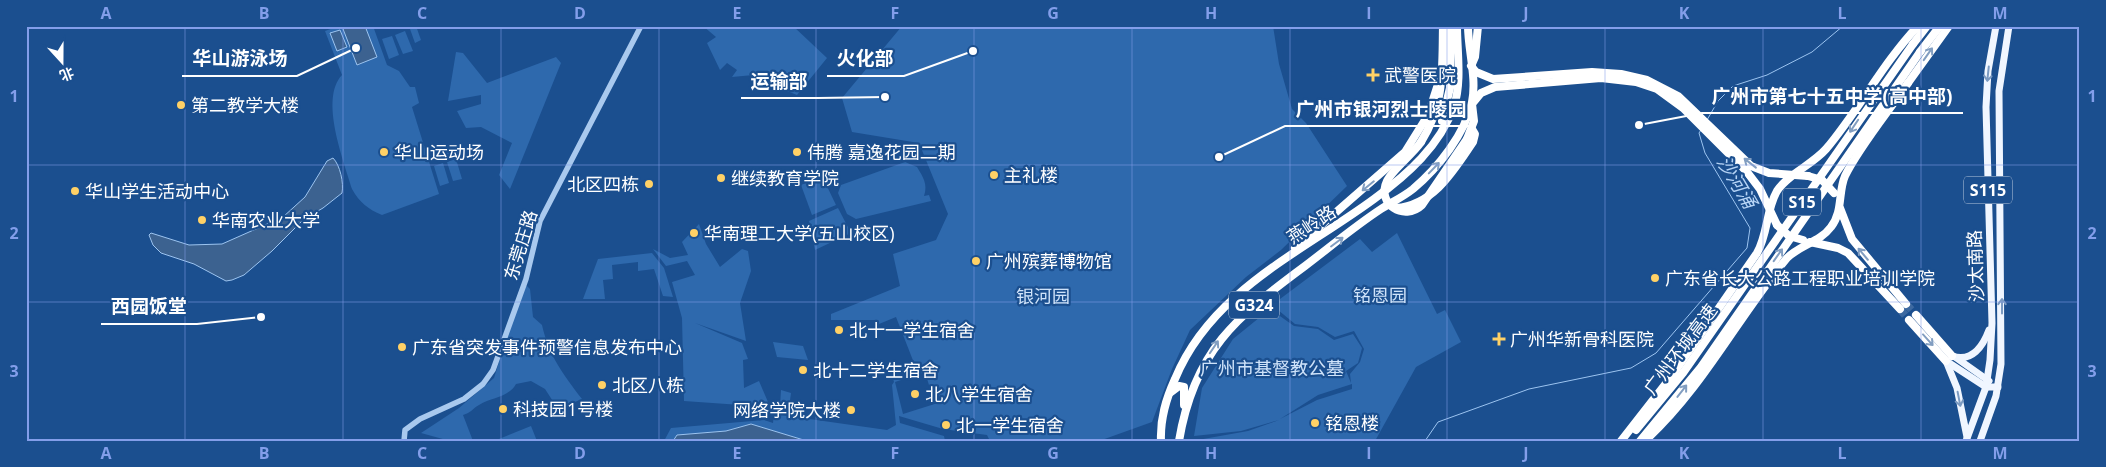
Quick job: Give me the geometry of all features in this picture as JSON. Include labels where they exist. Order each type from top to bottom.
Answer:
[{"type":"highway","points":[[1443,26],[1438,106],[1421,142],[1386,183],[1385,191],[1388,203],[1400,212],[1412,212],[1422,205],[1467,139],[1474,121],[1472,104],[1481,93],[1495,88],[1592,72],[1621,74],[1641,78],[1664,87],[1703,119],[1751,166],[1769,173],[1793,177],[1808,176],[1825,182],[1838,194],[1846,229]]},
{"type":"highway","points":[[1438,134],[1448,99],[1450,26]]},
{"type":"highway","name":"燕岭路","points":[[1158,441],[1169,394],[1182,360],[1200,333],[1232,299],[1272,267],[1351,216],[1403,178],[1422,158],[1448,119],[1456,95],[1458,26]]},
{"type":"highway","name":"燕岭路","points":[[1179,441],[1184,412],[1205,360],[1234,322],[1274,289],[1382,208],[1413,189],[1438,164],[1454,142],[1472,104],[1468,26]]},
{"type":"highway","points":[[1478,26],[1475,57],[1471,66],[1476,72],[1493,79],[1615,79],[1636,82],[1657,89],[1683,108],[1746,172],[1760,189],[1777,225],[1789,236],[1803,244],[1827,246]]},
{"type":"highway","points":[[1621,441],[1663,387],[1760,247],[1774,199],[1780,188],[1813,162],[1828,146],[1901,44],[1918,26]]},
{"type":"highway","name":"广州环城高速","points":[[1626,441],[1692,361],[1926,26]]},
{"type":"highway","name":"广州环城高速","points":[[1640,441],[1700,367],[1940,26]]},
{"type":"highway","points":[[1837,215],[1838,194],[1844,178],[1949,26]]},
{"type":"highway","points":[[1272,267],[1405,152],[1428,115],[1441,75]]},
{"type":"highway","points":[[1382,208],[1412,206],[1436,191],[1473,142],[1475,134],[1472,129]]},
{"type":"highway","points":[[1769,173],[1794,171],[1813,162]]},
{"type":"highway","points":[[1760,189],[1767,214],[1766,231]]},
{"type":"highway","points":[[1812,242],[1848,253],[1903,306],[1846,229],[1839,206],[1838,194]]},
{"type":"highway","points":[[1774,199],[1773,212],[1777,225]]},
{"type":"highway","points":[[1803,244],[1812,242],[1832,227],[1839,206]]},
{"type":"highway","points":[[1646,441],[1674,413],[1698,383],[1784,261],[1803,244],[1826,233]]},
{"type":"highway","points":[[1912,318],[1949,358]]},
{"type":"highway","points":[[1169,394],[1178,386],[1184,387],[1184,412]]},
{"type":"main road","name":"沙太南路","points":[[1967,440],[1986,384],[1990,354],[1992,323],[1986,107],[1988,71],[1996,26]]},
{"type":"main road","name":"沙太南路","points":[[1980,441],[1989,419],[1998,387],[2001,355],[1998,164],[2000,73],[2009,26]]},
{"type":"main road","points":[[1949,358],[1967,357],[1979,350],[1992,323]]},
{"type":"main road","points":[[1990,354],[2001,355]]},
{"type":"main road","points":[[1949,358],[1986,384],[1998,387]]},
{"type":"main road","points":[[1949,358],[1967,440]]},
{"type":"street","name":"东莞庄路","points":[[404,441],[405,430],[412,423],[464,399],[482,384],[494,370],[526,278],[538,228],[544,212],[641,26]]},
{"type":"green space","name":"华山运动场","points":[[339,26],[373,26],[387,65],[399,71],[410,87],[415,87],[419,103],[412,107],[439,194],[382,215],[365,205],[352,189],[339,147],[333,114],[335,86],[342,75],[325,31]]},
{"type":"green space","points":[[416,26],[421,40],[415,43],[410,29]]},
{"type":"green space","points":[[703,26],[793,26],[827,58],[797,95],[772,85],[765,74],[732,77],[737,70],[727,63],[720,70],[707,43],[716,37]]},
{"type":"green space","name":"银河园","points":[[902,26],[1273,26],[1279,64],[1292,109],[1306,123],[1347,186],[1281,250],[1246,277],[1190,330],[1172,369],[1152,422],[1099,441],[990,441],[987,435],[943,429],[899,416],[900,423],[944,436],[945,441],[807,441],[751,424],[726,431],[677,435],[673,441],[664,441],[671,428],[764,420],[773,423],[774,414],[887,430],[896,425],[892,385],[894,382],[891,371],[914,363],[896,317],[879,324],[876,320],[831,320],[831,314],[900,286],[893,254],[936,240],[948,214],[919,143],[852,132],[842,98]],"holes":[[[925,372],[932,395],[938,393],[941,402],[903,414],[895,382]]]},
{"type":"green space","points":[[405,31],[413,51],[403,54],[395,35]]},
{"type":"green space","points":[[392,36],[399,55],[389,59],[382,39]]},
{"type":"green space","points":[[456,52],[463,53],[487,83],[556,57],[561,63],[510,189],[499,175],[512,143],[481,127],[466,128],[457,111],[481,104],[481,95],[448,101]]},
{"type":"green space","points":[[450,145],[453,154],[433,160],[430,150]]},
{"type":"green space","points":[[456,159],[462,179],[453,181],[447,162]]},
{"type":"green space","points":[[905,162],[917,167],[925,184],[924,196],[929,195],[931,201],[856,219],[847,214],[838,193],[841,185]]},
{"type":"green space","points":[[443,163],[449,183],[440,186],[434,166]]},
{"type":"green space","points":[[822,176],[836,205],[812,215],[801,185]]},
{"type":"green space","points":[[838,208],[851,233],[815,250],[809,221]]},
{"type":"green space","points":[[699,224],[706,244],[720,267],[742,249],[748,251],[751,271],[740,303],[746,341],[695,323],[742,343],[748,359],[743,360],[744,388],[759,381],[768,402],[755,406],[684,401],[682,318],[672,282],[695,275],[687,261],[666,266],[653,249],[670,258],[688,255],[682,242]]},
{"type":"green space","name":"铭恩园","points":[[1397,233],[1437,314],[1445,310],[1461,342],[1416,367],[1375,441],[1192,441],[1248,431],[1279,420],[1241,431],[1194,436],[1202,388],[1233,339],[1270,309],[1294,326],[1318,329],[1334,340],[1353,334],[1362,348],[1358,363],[1346,371],[1351,383],[1350,374],[1360,362],[1364,349],[1354,331],[1335,337],[1318,327],[1295,324],[1272,305],[1360,239],[1372,252]],"holes":[[[1352,384],[1352,389],[1317,400],[1280,419],[1318,395]]]},
{"type":"green space","points":[[652,253],[664,268],[673,297],[663,296],[654,269],[638,271],[638,262],[612,265],[613,279],[603,280],[605,299],[583,299],[598,259]]},
{"type":"green space","points":[[524,283],[530,289],[533,317],[542,325],[553,355],[563,373],[582,399],[558,409],[545,389],[531,381],[516,384],[513,389],[504,395],[484,402],[463,415],[473,441],[450,441],[421,433],[459,408],[494,378]]},
{"type":"green space","points":[[773,342],[803,346],[808,360],[777,357]]},
{"type":"green space","points":[[781,390],[791,393],[789,408],[780,407]]},
{"type":"green space","points":[[531,426],[537,441],[494,441]]},
{"type":"shaded area","points":[[350,26],[365,26],[377,57],[357,65],[343,29]]},
{"type":"shaded area","points":[[340,30],[347,47],[337,51],[330,33]]},
{"type":"shaded area","points":[[333,158],[341,174],[342,193],[323,208],[304,219],[272,251],[244,275],[226,281],[194,264],[161,253],[153,245],[149,235],[151,233],[189,245],[222,244],[283,217],[305,197],[327,161]]},
{"type":"shaded area","points":[[751,424],[807,441],[673,441],[677,435],[726,431]]},
{"type":"waterway","name":"沙河涌","points":[[1707,120],[1718,101],[1733,86],[1767,75],[1812,52],[1843,26]]},
{"type":"waterway","name":"沙河涌","points":[[1425,441],[1438,422],[1529,389],[1631,368],[1656,353],[1747,248],[1750,228],[1705,153],[1699,133],[1701,130]]},
{"type":"tunnel","points":[[1906,304],[1916,315]]},
{"type":"tunnel","points":[[1900,309],[1909,320]]},
{"type":"place","name":"华山游泳场","points":[[356,48]]},
{"type":"place","name":"火化部","points":[[973,51]]},
{"type":"place","name":"武警医院","points":[[1373,75]]},
{"type":"place","name":"运输部","points":[[885,97]]},
{"type":"place","name":"第二教学大楼","points":[[181,105]]},
{"type":"place","name":"广州市第七十五中学(高中部)","points":[[1639,125]]},
{"type":"place","name":"华山运动场","points":[[384,152]]},
{"type":"place","name":"伟腾 嘉逸花园二期","points":[[797,152]]},
{"type":"place","name":"广州市银河烈士陵园","points":[[1219,157]]},
{"type":"place","name":"主礼楼","points":[[994,175]]},
{"type":"place","name":"继续教育学院","points":[[721,178]]},
{"type":"place","name":"北区四栋","points":[[649,184]]},
{"type":"place","name":"华山学生活动中心","points":[[75,191]]},
{"type":"place","name":"华南农业大学","points":[[202,220]]},
{"type":"place","name":"华南理工大学(五山校区)","points":[[694,233]]},
{"type":"place","name":"广州殡葬博物馆","points":[[976,261]]},
{"type":"place","name":"广东省长大公路工程职业培训学院","points":[[1655,278]]},
{"type":"place","name":"西园饭堂","points":[[261,317]]},
{"type":"place","name":"北十一学生宿舍","points":[[839,330]]},
{"type":"place","name":"广州华新骨科医院","points":[[1499,339]]},
{"type":"place","name":"广东省突发事件预警信息发布中心","points":[[402,347]]},
{"type":"place","name":"北十二学生宿舍","points":[[803,370]]},
{"type":"place","name":"北区八栋","points":[[602,385]]},
{"type":"place","name":"北八学生宿舍","points":[[915,394]]},
{"type":"place","name":"科技园1号楼","points":[[503,409]]},
{"type":"place","name":"网络学院大楼","points":[[851,410]]},
{"type":"place","name":"铭恩楼","points":[[1315,423]]},
{"type":"place","name":"北一学生宿舍","points":[[946,425]]},
{"type":"park label","name":"广州市基督教公墓","points":[[1272,368]]}]
